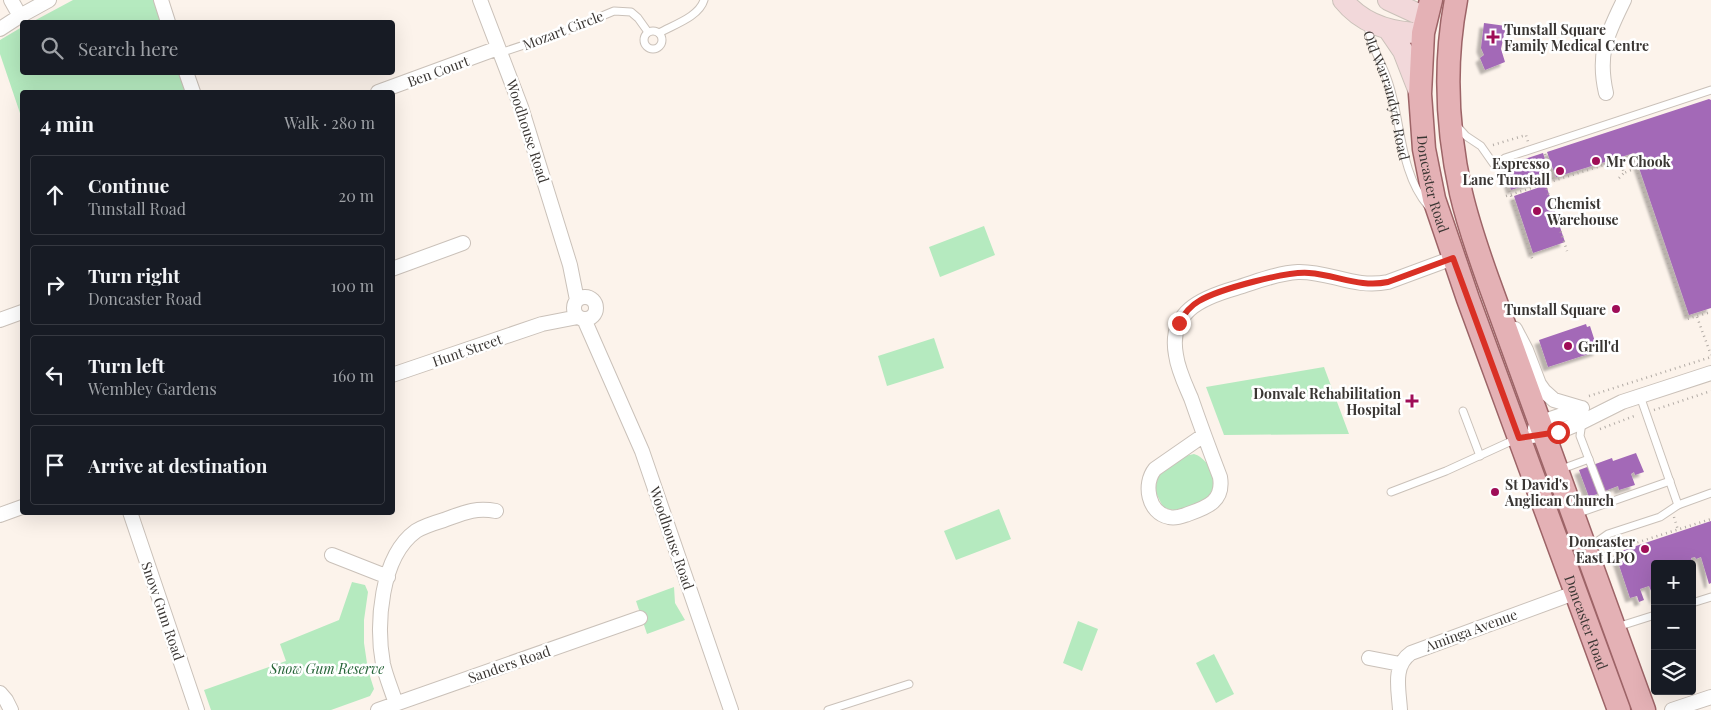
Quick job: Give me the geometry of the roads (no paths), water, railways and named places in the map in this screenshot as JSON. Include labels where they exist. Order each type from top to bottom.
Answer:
[{"type":"main road","name":"Old Warrandyte Road","points":[[1343,0],[1368,22],[1388,29],[1407,32],[1427,17]]},
{"type":"main road","points":[[1368,22],[1369,15],[1373,9],[1388,0],[1427,17],[1451,34]]},
{"type":"main road","name":"Doncaster Road","points":[[1456,0],[1451,34],[1449,117],[1461,193],[1488,280],[1572,515],[1594,552],[1614,628],[1644,710]]},
{"type":"main road","name":"Doncaster Road","points":[[1427,17],[1420,94],[1423,137],[1429,176],[1440,219],[1619,710]]},
{"type":"main road","points":[[1388,29],[1403,51],[1420,94]]},
{"type":"main road","points":[[1423,137],[1429,121],[1434,116],[1441,114],[1449,117]]},
{"type":"street","points":[[11,0],[20,16]]},
{"type":"street","points":[[0,29],[49,0]]},
{"type":"street","points":[[160,0],[167,20]]},
{"type":"street","name":"Woodhouse Road","points":[[480,0],[521,107],[583,309],[606,369],[642,451],[730,710]]},
{"type":"street","points":[[1606,93],[1603,71],[1604,48],[1608,34],[1624,0]]},
{"type":"street","name":"Ben Court","points":[[384,90],[499,51]]},
{"type":"street","points":[[187,75],[192,90]]},
{"type":"street","points":[[395,268],[463,243]]},
{"type":"street","points":[[1204,435],[1152,474],[1148,485],[1148,492],[1154,507],[1165,516],[1177,518],[1204,508],[1211,504],[1220,493],[1221,485],[1220,477],[1176,354],[1176,332],[1179,323],[1189,308],[1214,294],[1288,273],[1312,273],[1356,283],[1378,284],[1453,258]]},
{"type":"street","points":[[1488,280],[1524,345],[1542,388],[1554,400],[1583,409],[1622,402],[1711,373]]},
{"type":"street","name":"Hunt Street","points":[[395,374],[583,309]]},
{"type":"street","points":[[0,320],[20,313]]},
{"type":"street","points":[[1519,438],[1541,430],[1558,432],[1583,409]]},
{"type":"street","points":[[0,515],[20,508]]},
{"type":"street","points":[[396,704],[384,665],[380,632],[382,604],[388,577],[398,553],[404,543],[415,532],[429,524],[475,510],[486,509],[496,511]]},
{"type":"street","name":"Snow Gum Road","points":[[131,515],[197,710]]},
{"type":"street","points":[[332,555],[388,577]]},
{"type":"street","name":"Aminga Avenue","points":[[1400,664],[1416,650],[1577,592]]},
{"type":"street","name":"Sanders Road","points":[[378,710],[640,618]]},
{"type":"street","points":[[1369,658],[1400,664],[1397,675],[1400,710]]},
{"type":"street","points":[[0,693],[11,710]]},
{"type":"street","points":[[1672,710],[1711,697]]},
{"type":"lane","name":"Mozart Circle","points":[[499,51],[566,31],[616,10],[631,12],[640,20],[648,32],[644,36],[646,46],[652,49],[658,48],[662,39],[659,33],[693,14],[702,6],[704,0]]},
{"type":"lane","name":"Old Warrandyte Road","points":[[1368,22],[1369,34],[1388,80],[1402,146],[1418,191],[1440,219]]},
{"type":"lane","points":[[648,32],[659,33]]},
{"type":"lane","points":[[1449,117],[1464,134],[1482,146],[1497,164],[1505,158],[1711,90]]},
{"type":"lane","points":[[1640,396],[1678,504]]},
{"type":"lane","points":[[1583,409],[1580,436],[1606,504]]},
{"type":"lane","points":[[1463,411],[1480,456]]},
{"type":"lane","points":[[1391,492],[1436,476],[1519,438]]},
{"type":"lane","points":[[1556,471],[1589,459]]},
{"type":"lane","points":[[1572,515],[1670,482]]},
{"type":"lane","points":[[1594,552],[1608,534],[1660,517],[1678,504],[1711,493]]},
{"type":"lane","points":[[1696,602],[1711,597]]},
{"type":"lane","points":[[1614,628],[1651,616]]},
{"type":"lane","points":[[828,710],[909,684]]},
{"type":"place","name":"Tunstall Square Family Medical Centre","points":[[1493,37]]},
{"type":"place","name":"Mr Chook","points":[[1596,161]]},
{"type":"place","name":"Espresso Lane Tunstall","points":[[1560,171]]},
{"type":"place","name":"Chemist Warehouse","points":[[1537,211]]},
{"type":"place","name":"Tunstall Square","points":[[1616,309]]},
{"type":"place","name":"Grill'd","points":[[1568,346]]},
{"type":"place","name":"Donvale Rehabilitation Hospital","points":[[1412,401]]},
{"type":"place","name":"St David's Anglican Church","points":[[1495,492]]},
{"type":"place","name":"Doncaster East LPO","points":[[1645,549]]},
{"type":"park label","name":"Snow Gum Reserve","points":[[327,668]]}]
